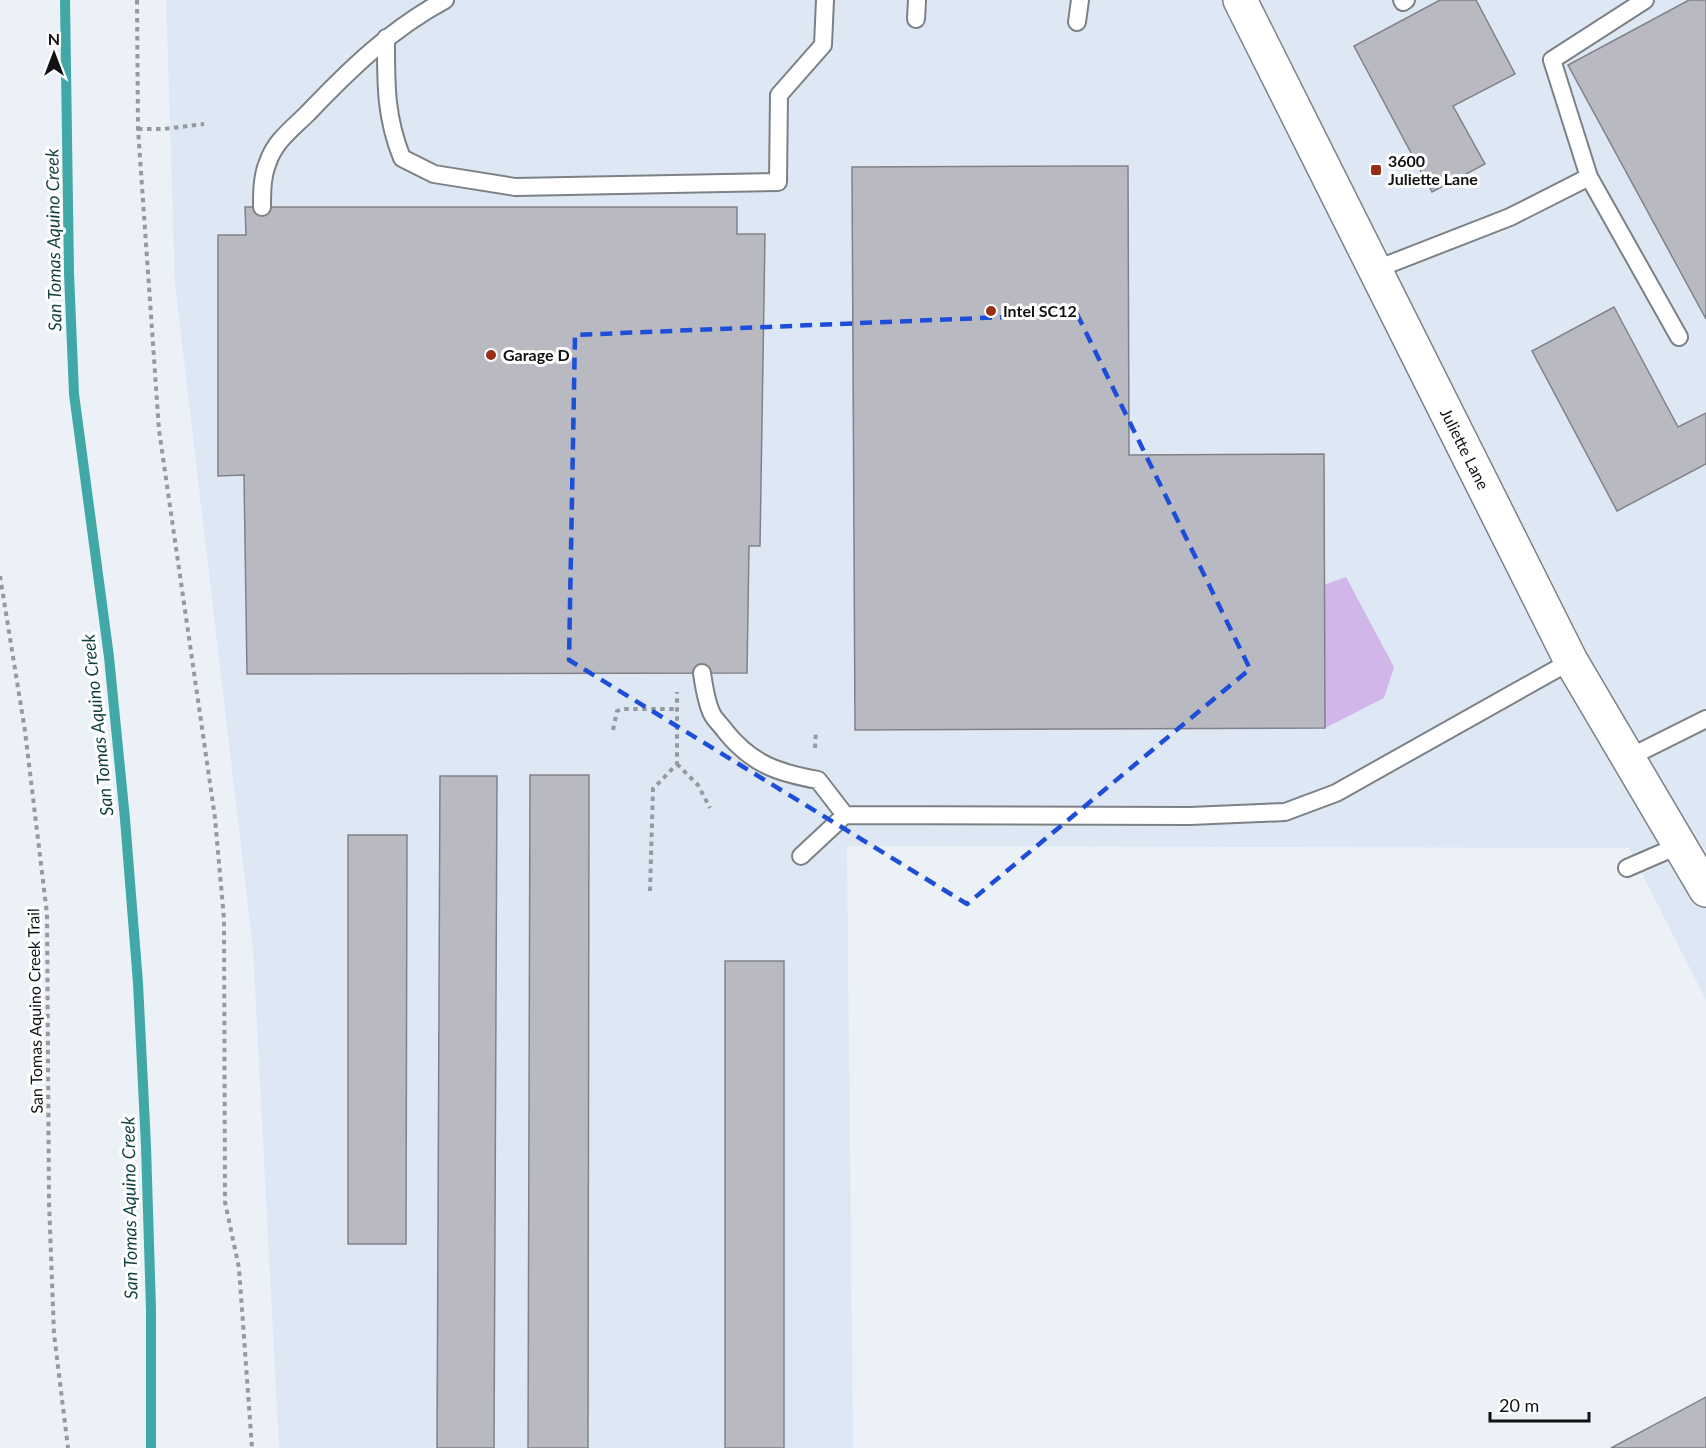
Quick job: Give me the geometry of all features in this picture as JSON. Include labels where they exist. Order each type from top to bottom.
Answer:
[{"type":"street","name":"Juliette Lane","points":[[1240,0],[1571,661],[1706,890]]},
{"type":"lane","points":[[262,207],[262,187],[268,161],[282,138],[333,86],[386,38],[445,0]]},
{"type":"lane","points":[[386,38],[388,112],[394,138],[402,158],[434,174],[515,187],[778,182],[779,95],[823,45],[825,0]]},
{"type":"lane","points":[[916,0],[916,19]]},
{"type":"lane","points":[[1077,22],[1080,0]]},
{"type":"lane","points":[[1645,0],[1552,60],[1589,177],[1679,337]]},
{"type":"lane","points":[[1374,270],[1510,217],[1589,177]]},
{"type":"lane","points":[[801,856],[844,814],[1190,816],[1285,812],[1336,793],[1571,661]]},
{"type":"lane","points":[[702,673],[712,714],[740,749],[770,768],[793,776],[818,780],[844,814]]},
{"type":"lane","points":[[1628,758],[1706,719]]},
{"type":"lane","points":[[1626,868],[1680,845]]},
{"type":"path","points":[[138,0],[138,129],[159,430],[217,840],[224,919],[225,1203],[239,1268],[252,1448]]},
{"type":"path","points":[[138,129],[178,128],[204,124]]},
{"type":"path","name":"San Tomas Aquino Creek Trail","points":[[0,576],[25,731],[47,914],[50,1224],[54,1334],[68,1448]]},
{"type":"path","points":[[650,891],[652,789],[676,764],[677,686]]},
{"type":"path","points":[[612,730],[617,711],[622,709],[677,709]]},
{"type":"path","points":[[814,748],[816,731]]},
{"type":"path","points":[[676,764],[698,785],[710,808]]},
{"type":"highlighted area","points":[[1077,314],[1250,669],[967,904],[569,660],[575,335]]},
{"type":"shaded area","points":[[166,0],[1706,0],[1706,1000],[1629,848],[847,846],[853,1448],[279,1448],[253,949],[175,284]]},
{"type":"shaded area","points":[[1346,577],[1394,667],[1384,698],[1325,728],[1324,585]]},
{"type":"building","points":[[1440,0],[1476,0],[1515,74],[1453,106],[1485,164],[1432,192],[1354,46]]},
{"type":"building","points":[[1689,0],[1706,0],[1706,319],[1568,65]]},
{"type":"building","name":"Intel SC12","points":[[1128,166],[1129,455],[1324,454],[1325,728],[855,730],[852,167]]},
{"type":"building","name":"Garage D","points":[[245,207],[737,207],[737,234],[765,234],[760,546],[749,546],[747,673],[247,674],[244,475],[218,476],[218,235],[246,235]]},
{"type":"building","points":[[1614,307],[1678,427],[1706,413],[1706,464],[1617,511],[1532,351]]},
{"type":"building","points":[[530,775],[589,775],[588,1448],[528,1448]]},
{"type":"building","points":[[440,776],[497,776],[494,1448],[437,1448]]},
{"type":"building","points":[[348,835],[407,835],[406,1244],[348,1244]]},
{"type":"building","points":[[725,961],[784,961],[784,1448],[725,1448]]},
{"type":"building","points":[[1706,1397],[1706,1448],[1611,1448]]},
{"type":"waterway","name":"San Tomas Aquino Creek","points":[[65,0],[69,273],[74,394],[109,657],[138,983],[151,1309],[151,1448]]},
{"type":"place","name":"3600 Juliette Lane","points":[[1376,170]]},
{"type":"place","name":"Intel SC12","points":[[991,311]]},
{"type":"place","name":"Garage D","points":[[491,355]]}]
